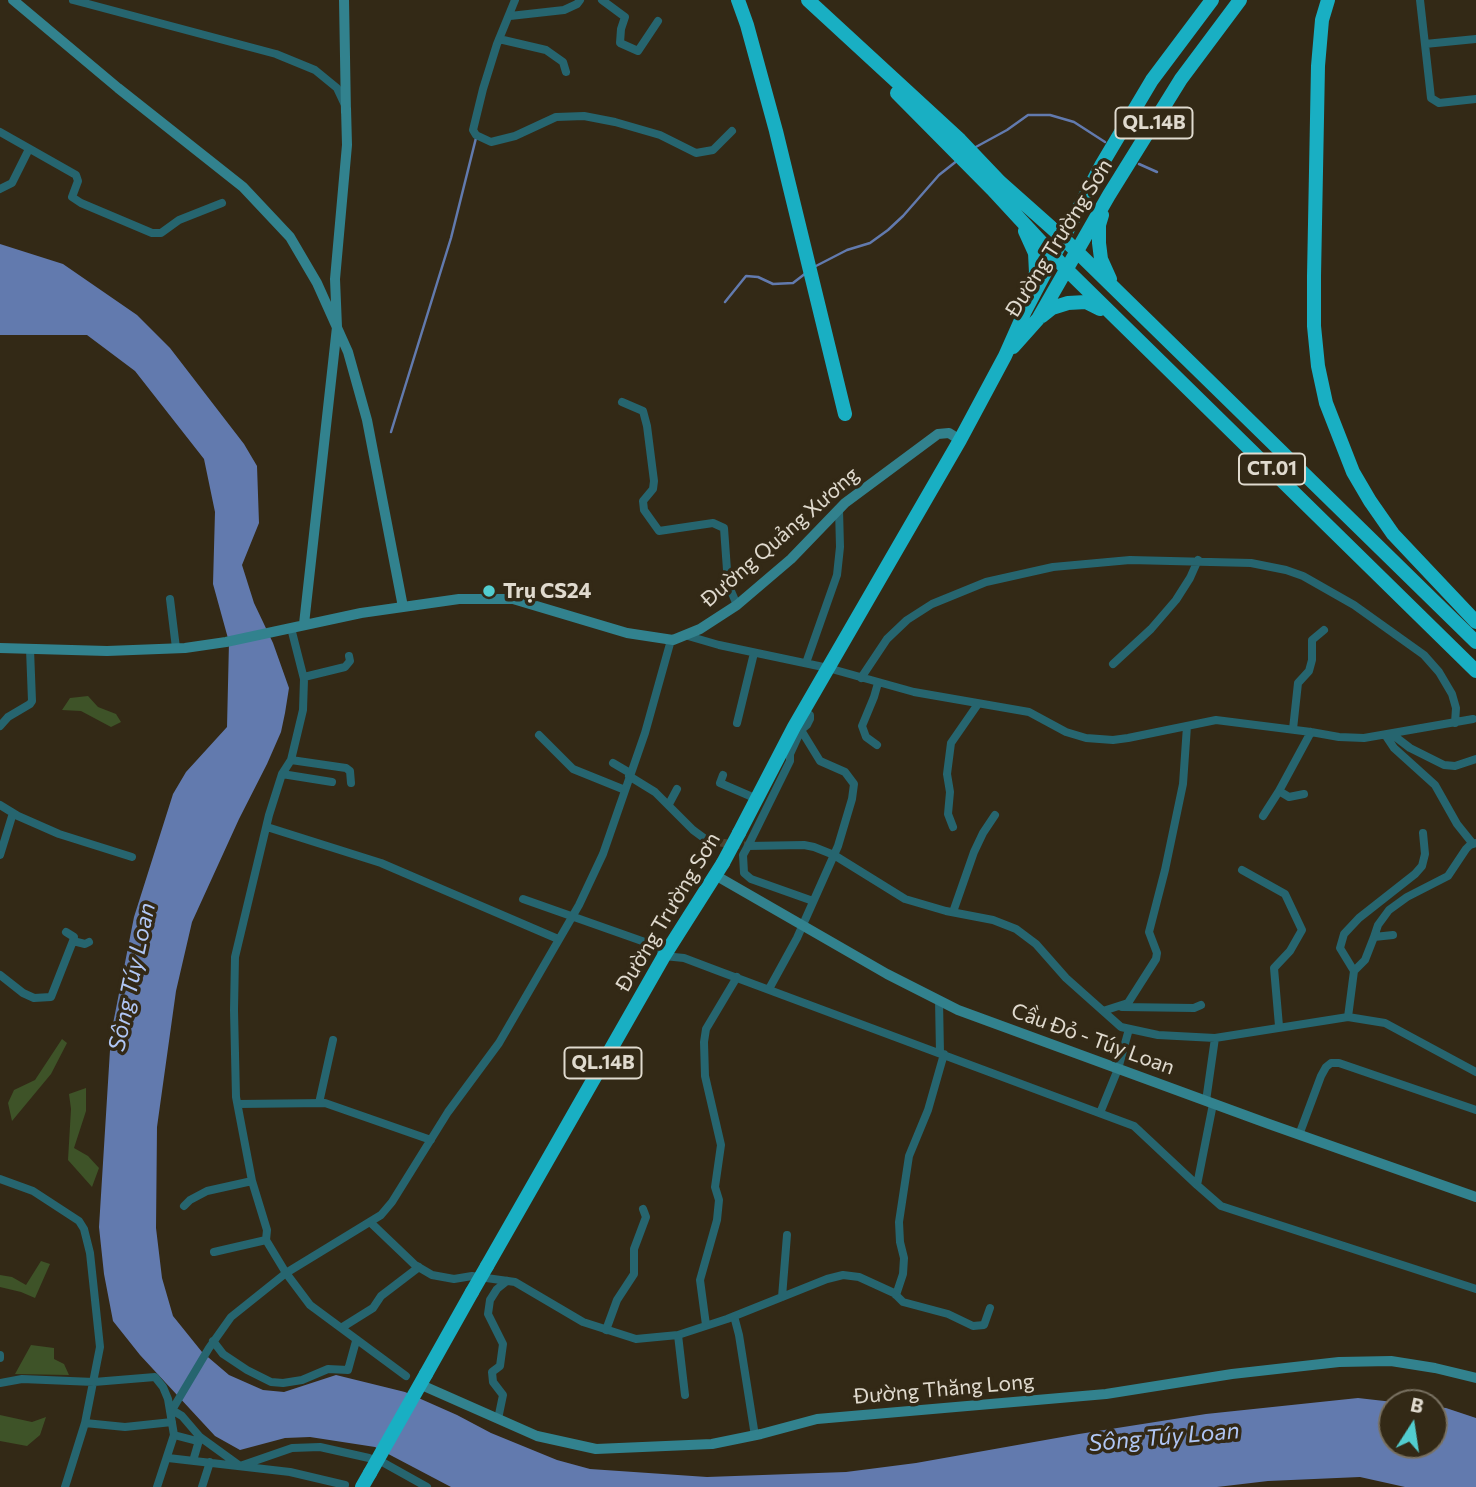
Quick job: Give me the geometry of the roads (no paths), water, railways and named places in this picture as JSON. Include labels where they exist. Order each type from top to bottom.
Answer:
[{"type":"highway","points":[[737,0],[750,38],[804,243],[845,411]]},
{"type":"highway","points":[[808,0],[852,42],[863,59],[974,164],[1063,238],[1076,252]]},
{"type":"highway","name":"Đường Trường Sơn","points":[[362,1487],[370,1466],[426,1381],[472,1292],[664,956],[739,834],[803,711],[960,440],[1102,164],[1152,80],[1212,0]]},
{"type":"highway","name":"Đường Trường Sơn","points":[[1005,356],[1038,319],[1181,79],[1240,0]]},
{"type":"highway","points":[[1328,0],[1322,20],[1318,66],[1314,276],[1314,327],[1318,366],[1326,403],[1353,472],[1370,501],[1393,534],[1476,622]]},
{"type":"highway","points":[[974,164],[1018,221],[1035,253],[1036,272],[1025,311]]},
{"type":"highway","points":[[1121,177],[1106,204],[1099,225],[1101,259],[1106,273],[1118,290],[1151,325]]},
{"type":"highway","points":[[992,189],[1066,269]]},
{"type":"highway","name":"CT.01","points":[[1076,252],[1476,642]]},
{"type":"highway","name":"CT.01","points":[[1066,269],[1476,671]]},
{"type":"highway","points":[[1038,319],[1052,308],[1068,303],[1086,302],[1098,307],[1137,339]]},
{"type":"street","points":[[13,0],[243,187],[290,237],[317,283],[348,352],[367,420],[404,607]]},
{"type":"street","points":[[74,0],[276,54],[315,70],[337,88],[346,108],[347,145]]},
{"type":"street","points":[[304,624],[337,327],[335,279],[347,145],[344,0]]},
{"type":"street","points":[[515,0],[483,89],[473,130],[476,135],[491,142],[515,136],[556,117],[584,116],[660,135],[696,153],[713,150],[732,131]]},
{"type":"street","points":[[510,16],[564,10],[580,0]]},
{"type":"street","points":[[602,0],[625,17],[620,43],[638,51],[658,21]]},
{"type":"street","points":[[1420,0],[1431,99],[1439,103],[1476,99]]},
{"type":"street","points":[[499,39],[546,50],[563,62],[566,72]]},
{"type":"street","points":[[1425,44],[1476,39]]},
{"type":"street","points":[[0,132],[78,178],[72,197],[81,203],[152,233],[161,233],[179,220],[222,203]]},
{"type":"street","points":[[0,189],[12,183],[29,149]]},
{"type":"street","points":[[622,402],[643,411],[647,426],[654,481],[653,489],[643,500],[644,510],[659,531],[713,523],[724,527],[728,584],[737,605]]},
{"type":"street","name":"Đường Quảng Xương","points":[[176,648],[226,642],[304,624],[459,598],[513,599],[627,633],[671,640],[688,636],[737,605],[791,559],[839,509],[938,434],[949,433],[960,440]]},
{"type":"street","points":[[806,663],[836,575],[840,547],[839,509]]},
{"type":"street","points":[[861,678],[887,639],[907,620],[932,604],[970,587],[999,578],[1053,567],[1130,560],[1251,563],[1303,576],[1354,605],[1424,655],[1455,701],[1455,723]]},
{"type":"street","points":[[1112,664],[1151,629],[1177,600],[1198,560]]},
{"type":"street","points":[[0,648],[107,651],[176,648],[170,599]]},
{"type":"street","points":[[288,628],[304,677],[303,709],[291,760],[282,774],[245,908],[235,957],[238,1104],[252,1181],[267,1230],[267,1240],[286,1273],[310,1305],[406,1376]]},
{"type":"street","points":[[1293,729],[1298,683],[1308,671],[1312,660],[1312,640],[1324,630]]},
{"type":"street","points":[[688,636],[828,668],[914,692],[1029,712],[1066,732],[1086,738],[1120,739],[1216,720],[1339,737],[1389,735],[1473,719]]},
{"type":"street","points":[[172,1410],[231,1317],[286,1273],[381,1215],[499,1043],[572,917],[603,854],[645,733],[671,640]]},
{"type":"street","points":[[0,726],[8,717],[30,705],[30,649]]},
{"type":"street","points":[[737,723],[754,653]]},
{"type":"street","points":[[304,677],[345,667],[351,661],[349,656]]},
{"type":"street","points":[[877,745],[866,737],[862,726],[878,683]]},
{"type":"street","points":[[953,827],[948,814],[950,792],[947,775],[951,743],[978,704]]},
{"type":"street","points":[[803,711],[810,715],[807,725],[800,730],[790,761],[743,855],[744,873],[751,879],[813,901]]},
{"type":"street","points":[[1103,1011],[1128,1003],[1156,959],[1157,953],[1149,932],[1183,784],[1187,726]]},
{"type":"street","points":[[769,989],[797,939],[834,855],[852,799],[853,784],[845,772],[820,761],[808,744],[804,732],[800,730]]},
{"type":"street","points":[[1263,817],[1311,732]]},
{"type":"street","points":[[539,735],[573,769],[625,790]]},
{"type":"street","points":[[1389,735],[1444,765],[1455,766],[1476,759]]},
{"type":"street","points":[[1348,1017],[1354,971],[1365,960],[1378,925],[1389,910],[1407,897],[1448,876],[1466,849],[1475,844],[1457,824],[1435,785],[1394,748],[1389,735]]},
{"type":"street","points":[[291,760],[346,768],[350,771],[351,783]]},
{"type":"street","points":[[612,763],[669,804],[693,830],[708,841]]},
{"type":"street","points":[[282,774],[332,782]]},
{"type":"street","points":[[723,775],[720,783],[757,799]]},
{"type":"street","points":[[669,804],[677,789]]},
{"type":"street","points":[[1279,791],[1289,797],[1304,794]]},
{"type":"street","points":[[0,805],[59,834],[132,857]]},
{"type":"street","points":[[0,855],[13,813]]},
{"type":"street","points":[[953,912],[974,852],[995,815]]},
{"type":"street","points":[[267,828],[381,863],[558,939]]},
{"type":"street","points":[[1354,971],[1340,948],[1344,934],[1359,918],[1422,866],[1425,854],[1423,832]]},
{"type":"street","points":[[748,846],[804,845],[834,855],[905,899],[993,919],[1016,929],[1037,944],[1066,978],[1121,1027],[1158,1035],[1215,1038],[1348,1017],[1385,1023],[1476,1072]]},
{"type":"street","name":"Cầu Đỏ - Túy Loan","points":[[719,869],[802,925],[887,974],[958,1010],[1476,1197]]},
{"type":"street","points":[[1242,870],[1284,894],[1302,930],[1294,947],[1275,968],[1279,1026]]},
{"type":"street","points":[[523,899],[662,948],[664,956],[684,958],[737,977],[1134,1126],[1221,1206],[1476,1289]]},
{"type":"street","points":[[0,975],[34,998],[51,997],[74,937],[66,932]]},
{"type":"street","points":[[1374,937],[1393,936]]},
{"type":"street","points":[[73,941],[86,944],[89,942]]},
{"type":"street","points":[[706,1325],[700,1280],[717,1220],[719,1200],[715,1187],[722,1145],[705,1076],[704,1042],[706,1029],[737,977]]},
{"type":"street","points":[[896,1295],[903,1274],[904,1258],[899,1222],[909,1156],[928,1110],[942,1053],[939,1000]]},
{"type":"street","points":[[1119,1007],[1194,1008],[1201,1005]]},
{"type":"street","points":[[1100,1113],[1118,1069],[1129,1028]]},
{"type":"street","points":[[1197,1185],[1210,1102],[1215,1038]]},
{"type":"street","points":[[319,1103],[332,1040]]},
{"type":"street","points":[[1299,1135],[1321,1076],[1331,1063],[1339,1063],[1476,1110]]},
{"type":"street","points":[[238,1104],[319,1103],[431,1140]]},
{"type":"street","points":[[0,1179],[33,1191],[79,1221],[84,1229],[90,1253],[100,1348],[85,1423],[65,1487]]},
{"type":"street","points":[[184,1206],[207,1191],[252,1181]]},
{"type":"street","points":[[606,1330],[617,1300],[634,1274],[634,1249],[646,1217],[643,1209]]},
{"type":"street","points":[[370,1222],[419,1268],[432,1275],[454,1279],[472,1276],[515,1282],[583,1322],[636,1339],[678,1335],[843,1275],[859,1277],[896,1295],[903,1302],[948,1314],[973,1326],[984,1325],[989,1308]]},
{"type":"street","points":[[782,1297],[787,1235]]},
{"type":"street","points":[[214,1252],[267,1240]]},
{"type":"street","points":[[341,1328],[373,1308],[381,1296],[419,1268]]},
{"type":"street","points":[[498,1419],[503,1395],[493,1382],[492,1372],[500,1366],[503,1344],[488,1314],[490,1300],[497,1289],[507,1281]]},
{"type":"street","points":[[734,1316],[755,1436]]},
{"type":"street","points":[[678,1335],[685,1395]]},
{"type":"street","points":[[211,1345],[247,1370],[271,1382],[283,1383],[302,1380],[328,1369],[348,1370],[356,1341]]},
{"type":"street","name":"Đường Thăng Long","points":[[426,1381],[537,1436],[596,1449],[712,1444],[755,1436],[817,1419],[1106,1394],[1243,1373],[1339,1362],[1391,1361],[1476,1378]]},
{"type":"street","points":[[0,1383],[22,1379],[94,1382],[155,1377],[163,1387],[172,1410],[174,1435],[157,1487]]},
{"type":"street","points":[[172,1410],[182,1416],[199,1439],[240,1466]]},
{"type":"street","points":[[85,1423],[125,1427],[172,1422]]},
{"type":"street","points":[[174,1435],[199,1439]]},
{"type":"street","points":[[193,1461],[199,1439]]},
{"type":"street","points":[[240,1466],[292,1448],[320,1447],[370,1466]]},
{"type":"street","points":[[168,1458],[290,1472],[345,1485]]},
{"type":"street","points":[[202,1487],[210,1462]]},
{"type":"street","points":[[384,1463],[426,1487]]},
{"type":"water","name":"Sông Túy Loan","points":[[0,244],[63,264],[137,315],[170,348],[244,444],[257,466],[259,523],[242,565],[254,603],[273,643],[289,688],[281,732],[192,922],[176,991],[157,1127],[156,1228],[162,1278],[173,1316],[202,1352],[229,1375],[263,1390],[284,1392],[336,1375],[405,1392],[491,1433],[557,1460],[590,1469],[707,1477],[846,1472],[916,1463],[1206,1414],[1358,1398],[1378,1400],[1378,1459],[1448,1459],[1448,1409],[1476,1418],[1476,1487],[1405,1487],[1360,1477],[1268,1481],[1217,1487],[451,1487],[375,1447],[310,1437],[285,1438],[240,1450],[215,1436],[140,1355],[113,1321],[99,1227],[111,1034],[134,917],[173,794],[186,772],[227,727],[229,642],[213,584],[215,512],[204,459],[135,371],[87,335],[0,335]]},
{"type":"waterway","points":[[974,148],[1028,115],[1050,115],[1074,122],[1105,142]]},
{"type":"waterway","points":[[391,432],[451,238],[476,138]]},
{"type":"waterway","points":[[814,267],[847,250],[870,243],[888,230],[939,175],[958,160]]},
{"type":"waterway","points":[[1139,164],[1157,172]]},
{"type":"waterway","points":[[725,302],[746,276],[758,277],[773,284],[793,283],[806,273]]},
{"type":"tunnel","points":[[708,841],[748,846]]},
{"type":"place","name":"Trụ CS24","points":[[489,591]]}]
